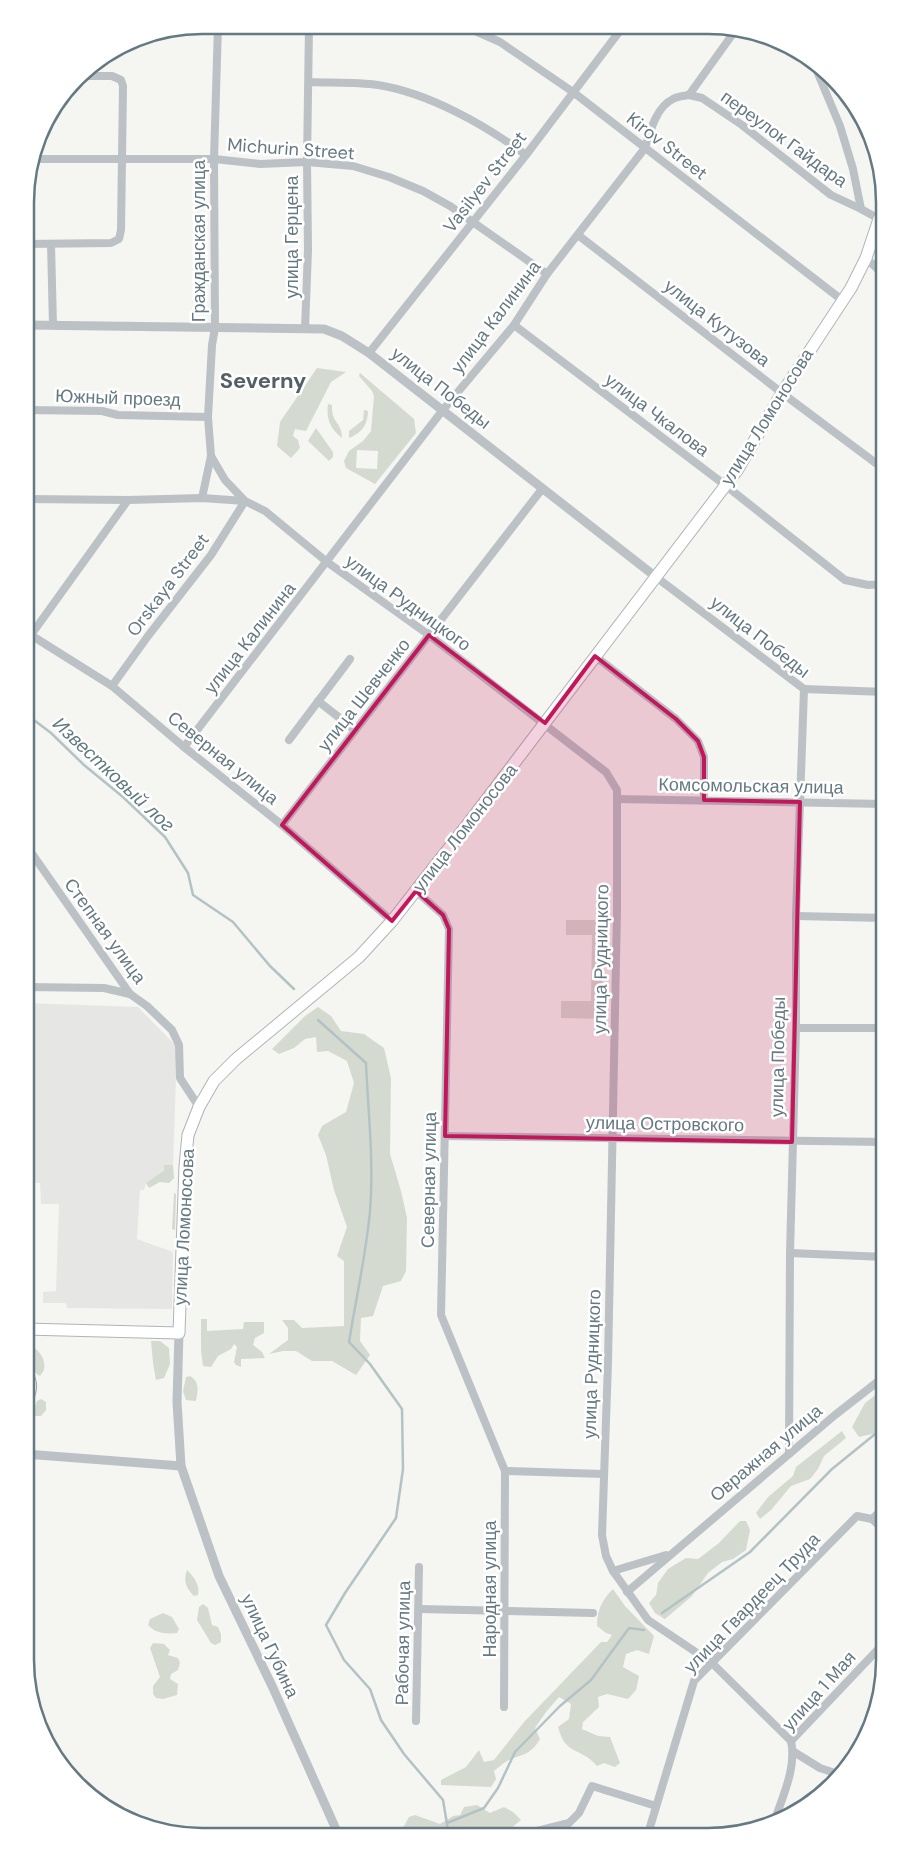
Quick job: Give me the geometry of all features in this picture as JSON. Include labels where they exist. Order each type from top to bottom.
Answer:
[{"type":"main road","name":"улица Ломоносова","points":[[179,1333],[188,1135],[199,1107],[214,1081],[236,1059],[359,957],[416,891],[738,469],[782,393],[842,300],[866,258],[876,231]]},
{"type":"main road","points":[[34,1329],[179,1333]]},
{"type":"street","name":"Гражданская улица","points":[[202,498],[211,456],[208,416],[212,345],[215,328],[214,159],[218,34]]},
{"type":"street","name":"улица Герцена","points":[[305,329],[308,250],[309,34]]},
{"type":"street","name":"Kirov Street","points":[[482,34],[500,42],[573,92],[842,300]]},
{"type":"street","name":"Vasilyev Street","points":[[370,353],[526,155],[615,34]]},
{"type":"street","points":[[689,95],[731,36]]},
{"type":"street","points":[[34,244],[111,243],[119,239],[121,230],[123,86],[121,80],[112,76],[92,76]]},
{"type":"street","points":[[819,76],[840,126],[853,169],[861,209]]},
{"type":"street","points":[[309,82],[378,85],[422,97],[459,114],[499,136],[526,155]]},
{"type":"street","name":"улица Калинина","points":[[184,747],[442,411],[514,325],[548,274],[645,148],[660,111],[672,99],[689,95]]},
{"type":"street","name":"переулок Гайдара","points":[[689,95],[702,98],[742,125],[831,195],[861,209],[876,213]]},
{"type":"street","name":"Michurin Street","points":[[39,159],[214,159],[260,164],[307,162],[353,166],[389,177],[424,191],[450,206],[548,274]]},
{"type":"street","name":"улица Кутузова","points":[[578,235],[876,463]]},
{"type":"street","points":[[51,244],[54,325]]},
{"type":"street","points":[[866,258],[876,267]]},
{"type":"street","name":"улица Победы","points":[[34,325],[324,329],[342,336],[370,353],[542,489],[804,690],[796,916],[796,1028],[790,1253],[789,1454]]},
{"type":"street","name":"улица Чкалова","points":[[514,325],[725,485],[845,580],[868,585],[876,585]]},
{"type":"street","name":"Южный проезд","points":[[34,410],[102,411],[118,415],[208,416]]},
{"type":"street","name":"Гражданская улица","points":[[211,456],[225,480],[245,501]]},
{"type":"street","name":"улица Шевченко","points":[[282,824],[542,489]]},
{"type":"street","name":"улица Рудницкого","points":[[34,498],[128,500],[202,498],[245,501],[265,510],[327,562],[429,635],[606,772],[617,790],[617,911],[608,1363],[602,1535],[606,1556],[613,1571],[648,1620],[712,1663],[791,1741]]},
{"type":"street","points":[[34,625],[128,500]]},
{"type":"street","name":"Orskaya Street","points":[[112,686],[211,555],[245,501]]},
{"type":"street","name":"Северная улица","points":[[34,637],[112,686],[184,747],[282,824],[392,921]]},
{"type":"street","points":[[595,656],[676,719],[698,741],[704,757],[704,800]]},
{"type":"street","points":[[289,740],[350,659]]},
{"type":"street","points":[[804,690],[876,692]]},
{"type":"street","points":[[318,701],[355,730]]},
{"type":"street","name":"Комсомольская улица","points":[[617,799],[876,804]]},
{"type":"street","name":"Степная улица","points":[[34,856],[130,994],[147,1006],[172,1030],[179,1045],[180,1078],[199,1107]]},
{"type":"street","name":"Северная улица","points":[[416,891],[443,914],[449,929],[441,1314],[505,1471]]},
{"type":"street","points":[[796,916],[876,918]]},
{"type":"street","points":[[34,987],[104,988],[130,994]]},
{"type":"street","points":[[796,1028],[876,1028]]},
{"type":"street","name":"улица Островского","points":[[445,1136],[876,1142]]},
{"type":"street","points":[[790,1253],[876,1256]]},
{"type":"street","name":"улица Ломоносова","points":[[179,1333],[177,1402],[181,1466]]},
{"type":"street","name":"Овражная улица","points":[[627,1592],[668,1555],[876,1383]]},
{"type":"street","points":[[34,1455],[181,1466]]},
{"type":"street","name":"улица Губина","points":[[181,1466],[219,1576],[273,1688],[335,1828]]},
{"type":"street","points":[[505,1471],[603,1474]]},
{"type":"street","name":"Народная улица","points":[[504,1707],[505,1471]]},
{"type":"street","points":[[876,1515],[872,1519],[876,1523]]},
{"type":"street","name":"улица Гвардеец Труда","points":[[650,1828],[694,1681],[857,1516],[872,1519]]},
{"type":"street","name":"Овражная улица","points":[[613,1571],[668,1555]]},
{"type":"street","name":"Рабочая улица","points":[[416,1721],[419,1566]]},
{"type":"street","points":[[419,1609],[593,1613]]},
{"type":"street","name":"улица 1 Мая","points":[[777,1813],[793,1763],[794,1752],[791,1741],[876,1651]]},
{"type":"street","points":[[794,1752],[820,1768],[833,1772]]},
{"type":"street","points":[[549,1828],[569,1823],[580,1813],[592,1786],[656,1806]]},
{"type":"highlighted area","points":[[429,635],[545,723],[595,656],[676,719],[698,741],[704,757],[704,800],[800,802],[792,1142],[445,1136],[449,929],[443,915],[416,891],[392,921],[282,825]]},
{"type":"shaded area","points":[[317,368],[346,372],[331,382],[306,431],[295,429],[293,436],[298,440],[300,448],[291,458],[277,446],[280,422]]},
{"type":"shaded area","points":[[360,373],[414,419],[416,433],[375,484],[346,468],[344,461],[349,451],[363,441],[371,431],[374,396],[359,376]],"holes":[[[357,450],[378,451],[377,469],[356,468]]]},
{"type":"shaded area","points":[[328,404],[332,405],[333,416],[342,433],[342,438],[334,431],[330,423]]},
{"type":"shaded area","points":[[364,410],[368,411],[365,424],[361,431],[349,438],[349,431],[363,420]]},
{"type":"shaded area","points":[[316,428],[333,452],[333,457],[329,461],[308,441]]},
{"type":"shaded area","points":[[566,920],[603,920],[602,1019],[561,1018],[561,1001],[591,1001],[592,935],[566,935]]},
{"type":"shaded area","points":[[34,1003],[138,1007],[177,1047],[173,1165],[164,1165],[164,1169],[146,1183],[144,1190],[140,1190],[137,1239],[173,1252],[172,1309],[67,1308],[66,1303],[43,1303],[43,1292],[56,1291],[59,1204],[41,1204],[40,1183],[34,1183]]},
{"type":"shaded area","points":[[318,1007],[331,1016],[341,1031],[364,1034],[384,1048],[391,1078],[390,1154],[407,1218],[406,1271],[401,1281],[383,1286],[373,1316],[361,1318],[360,1341],[370,1355],[356,1375],[332,1361],[312,1361],[296,1351],[269,1354],[288,1340],[288,1328],[282,1320],[294,1320],[302,1328],[344,1326],[344,1261],[337,1256],[347,1227],[334,1190],[326,1155],[318,1135],[322,1126],[346,1112],[354,1083],[347,1061],[328,1051],[317,1052],[316,1037],[305,1039],[294,1048],[279,1054],[272,1049],[305,1016]]},
{"type":"shaded area","points":[[164,1165],[173,1165],[174,1178],[169,1183],[160,1182],[149,1188],[146,1183],[164,1170]]},
{"type":"shaded area","points":[[174,1193],[176,1194],[175,1230],[172,1229]]},
{"type":"shaded area","points":[[201,1319],[207,1319],[207,1331],[243,1329],[244,1322],[264,1322],[264,1333],[255,1338],[253,1345],[262,1352],[265,1358],[241,1359],[241,1367],[236,1365],[234,1362],[237,1347],[234,1344],[231,1349],[218,1356],[211,1367],[203,1366]]},
{"type":"shaded area","points":[[151,1341],[160,1341],[169,1348],[170,1364],[164,1378],[156,1380],[153,1363]]},
{"type":"shaded area","points":[[34,1348],[40,1353],[44,1361],[44,1370],[40,1376],[34,1371]]},
{"type":"shaded area","points":[[190,1376],[197,1384],[196,1401],[186,1400],[183,1391],[186,1377]]},
{"type":"shaded area","points":[[876,1395],[876,1433],[859,1437],[852,1427],[865,1403]]},
{"type":"shaded area","points":[[41,1399],[46,1402],[46,1410],[41,1416],[35,1416],[34,1414],[37,1401]]},
{"type":"shaded area","points":[[842,1431],[846,1438],[824,1456],[818,1469],[810,1479],[791,1486],[771,1510],[760,1519],[756,1513],[768,1497],[793,1476],[796,1467]]},
{"type":"shaded area","points":[[740,1521],[746,1521],[750,1530],[746,1550],[733,1559],[722,1562],[708,1573],[692,1596],[665,1619],[655,1613],[649,1603],[656,1595],[658,1583],[668,1569],[686,1558],[698,1559],[719,1543]]},
{"type":"shaded area","points":[[187,1570],[196,1581],[198,1595],[194,1596],[187,1587],[185,1578]]},
{"type":"shaded area","points":[[613,1589],[625,1606],[654,1636],[649,1654],[637,1650],[626,1654],[623,1667],[639,1676],[636,1690],[628,1699],[607,1694],[598,1697],[599,1707],[583,1722],[582,1729],[598,1736],[610,1737],[620,1763],[615,1767],[604,1763],[597,1766],[565,1743],[558,1727],[569,1719],[571,1704],[559,1697],[535,1728],[540,1739],[536,1745],[529,1752],[507,1761],[494,1771],[496,1779],[491,1787],[441,1785],[441,1780],[466,1767],[479,1750],[484,1762],[494,1760],[524,1722],[601,1642],[607,1642],[612,1635],[597,1626],[597,1620],[601,1606]]},
{"type":"shaded area","points":[[203,1604],[208,1608],[212,1625],[218,1627],[221,1634],[221,1642],[215,1645],[211,1643],[197,1620],[199,1607]]},
{"type":"shaded area","points":[[163,1613],[172,1617],[179,1629],[177,1633],[158,1632],[148,1625],[150,1619]]},
{"type":"shaded area","points":[[153,1643],[164,1644],[170,1650],[168,1655],[178,1658],[180,1663],[178,1670],[171,1674],[170,1679],[178,1684],[177,1695],[163,1699],[156,1698],[153,1694],[153,1686],[160,1677],[150,1648]]},
{"type":"shaded area","points":[[477,1805],[490,1813],[504,1807],[521,1820],[511,1828],[403,1828],[409,1817],[415,1815],[440,1824],[453,1816],[460,1815],[464,1807]]},
{"type":"waterway","name":"Известковый лог","points":[[34,720],[123,797],[165,837],[188,873],[193,895],[233,922],[270,966],[294,989]]},
{"type":"waterway","name":"Известковый лог","points":[[318,1020],[366,1063],[371,1155],[370,1211],[349,1342],[370,1364],[402,1409],[403,1469],[396,1518],[345,1593],[326,1625],[344,1660],[370,1689],[381,1720],[404,1754],[443,1800],[448,1828]]},
{"type":"waterway","points":[[662,1613],[750,1552],[832,1469],[876,1433]]},
{"type":"waterway","points":[[447,1823],[484,1808],[498,1788],[515,1752],[560,1706],[591,1680],[629,1628],[644,1630]]},
{"type":"tram line","points":[[34,1376],[37,1388],[34,1398]]},
{"type":"district","name":"Severny","points":[[263,380]]}]
